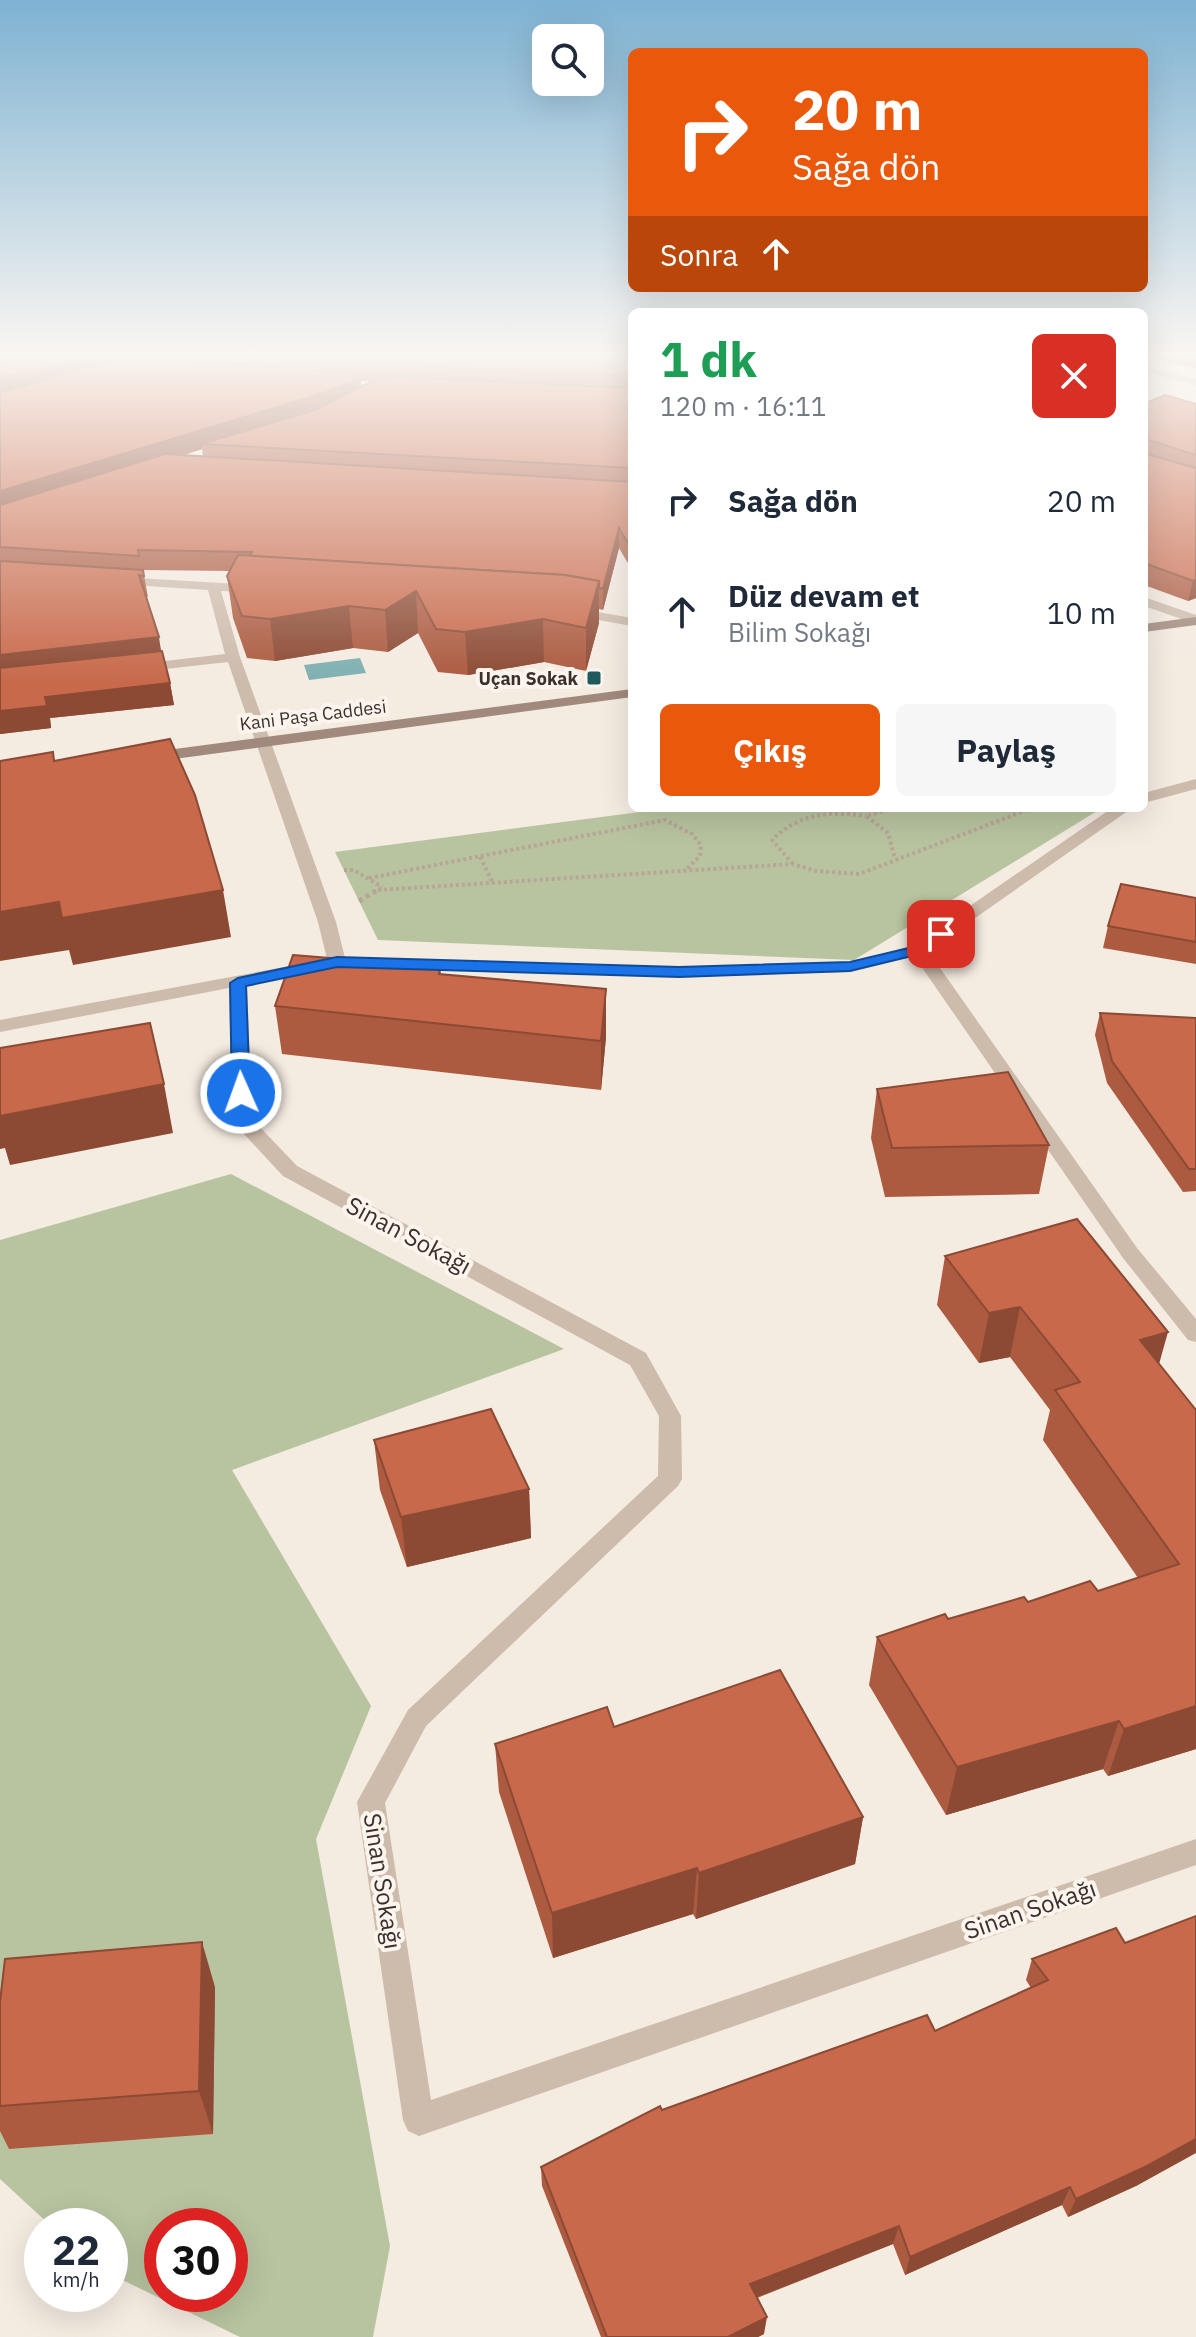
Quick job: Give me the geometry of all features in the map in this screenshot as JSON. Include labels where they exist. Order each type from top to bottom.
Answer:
[{"type":"street","points":[[106,580],[274,591]]},
{"type":"street","points":[[213,586],[233,657],[324,913],[353,963]]},
{"type":"street","points":[[1148,602],[1196,620]]},
{"type":"street","points":[[566,610],[628,621]]},
{"type":"street","points":[[1148,627],[1196,620]]},
{"type":"street","points":[[124,669],[233,657]]},
{"type":"street","name":"Kani Paşa Caddesi","points":[[135,760],[628,694]]},
{"type":"street","points":[[1148,797],[1196,784]]},
{"type":"street","points":[[0,1026],[353,963],[679,972],[850,967],[918,950],[1116,812]]},
{"type":"street","points":[[918,950],[1130,1253],[1196,1334]]},
{"type":"street","name":"Sinan Sokağı","points":[[238,983],[242,1121],[290,1171],[638,1359],[670,1416],[670,1479],[417,1718],[371,1802],[419,2120],[1196,1852]]},
{"type":"path","points":[[793,864],[772,840],[784,826],[825,813],[866,816],[880,812]]},
{"type":"path","points":[[324,913],[347,907],[382,887],[793,864],[816,871],[859,874],[1021,812]]},
{"type":"path","points":[[866,816],[890,836],[895,847],[895,859]]},
{"type":"path","points":[[369,878],[665,820],[692,834],[701,845],[700,856],[686,870]]},
{"type":"path","points":[[480,857],[492,881]]},
{"type":"green space","points":[[640,812],[1095,812],[854,960],[378,940],[335,852]]},
{"type":"green space","points":[[231,1174],[564,1349],[232,1470],[371,1706],[316,1839],[390,2246],[373,2337],[240,2337],[188,2312],[248,2312],[248,2208],[144,2208],[144,2290],[128,2283],[128,2208],[31,2208],[0,2179],[0,1240]]},
{"type":"water","points":[[360,658],[366,673],[309,680],[304,665]]},
{"type":"building","points":[[0,464],[89,464],[0,491]]},
{"type":"building","points":[[132,464],[333,464],[628,482],[628,543],[619,528],[603,589],[599,588],[599,581],[565,575],[250,556],[252,552],[138,550],[139,556],[0,547],[0,505]]},
{"type":"building","points":[[561,464],[628,464],[628,468]]},
{"type":"building","points":[[1148,464],[1182,464],[1196,468],[1196,579],[1193,581],[1148,564]]},
{"type":"building","points":[[238,555],[565,575],[599,581],[586,628],[543,619],[465,632],[436,629],[416,591],[385,610],[349,606],[270,619],[242,616],[227,576]]},
{"type":"building","points":[[0,561],[143,570],[144,576],[139,575],[159,637],[0,655]]},
{"type":"building","points":[[162,651],[170,683],[45,697],[47,706],[0,711],[0,668]]},
{"type":"building","points":[[170,739],[195,795],[223,890],[62,918],[59,902],[0,912],[0,761],[53,752],[54,761]]},
{"type":"building","points":[[1121,884],[1196,898],[1196,942],[1108,926]]},
{"type":"building","points":[[293,955],[440,967],[439,974],[606,989],[601,1041],[275,1006]]},
{"type":"building","points":[[1100,1013],[1196,1018],[1196,1169],[1189,1169],[1112,1061]]},
{"type":"building","points":[[150,1023],[164,1084],[0,1116],[0,1048]]},
{"type":"building","points":[[1008,1072],[1049,1145],[892,1148],[877,1089]]},
{"type":"building","points":[[1077,1219],[1168,1332],[1140,1340],[1196,1410],[1196,1706],[1124,1729],[1119,1721],[957,1767],[877,1637],[945,1614],[948,1619],[1024,1597],[1028,1602],[1090,1581],[1098,1591],[1179,1564],[1055,1390],[1080,1382],[1020,1307],[989,1313],[945,1256]]},
{"type":"building","points":[[491,1409],[529,1489],[401,1517],[374,1440]]},
{"type":"building","points":[[780,1670],[863,1817],[699,1873],[697,1868],[552,1913],[495,1744],[607,1707],[614,1727]]},
{"type":"building","points":[[1196,1916],[1196,2139],[1076,2199],[1070,2187],[910,2257],[899,2226],[750,2284],[767,2317],[728,2337],[607,2337],[541,2167],[660,2106],[662,2110],[927,2015],[935,2031],[1048,1980],[1032,1959],[1116,1928],[1125,1943]]},
{"type":"building","points":[[202,1942],[199,2091],[0,2106],[0,2002],[5,1959]]},
{"type":"place","name":"Uçan Sokak","points":[[594,678]]},
{"type":"route","points":[[241,1093],[238,983],[337,962],[679,972],[850,967],[918,950],[941,934]]}]
